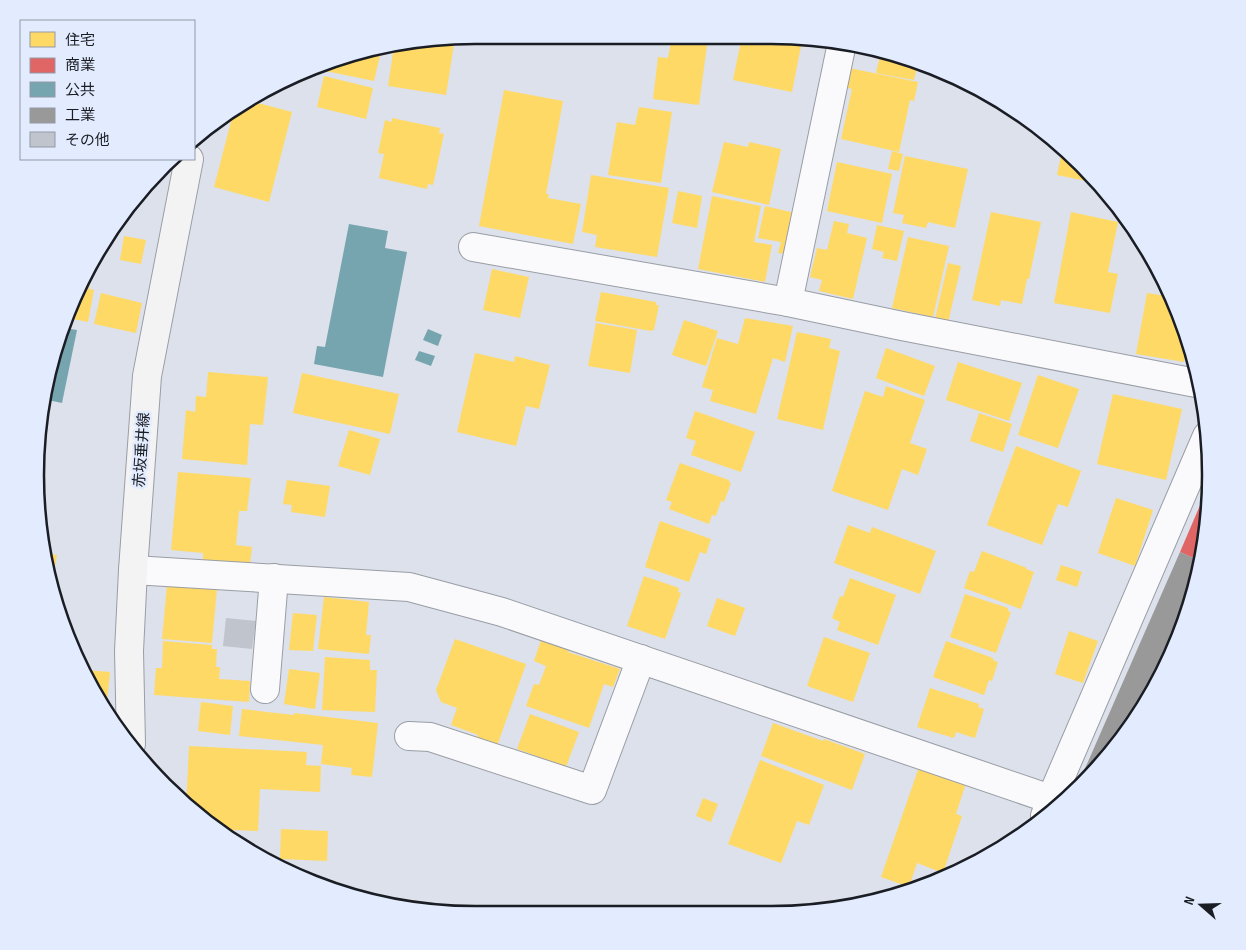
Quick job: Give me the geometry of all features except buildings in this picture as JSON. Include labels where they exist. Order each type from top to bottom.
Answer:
[{"type":"main road","name":"赤坂垂井線","points":[[131,735],[129,651],[132,570],[147,376],[189,160]]},
{"type":"street","points":[[788,302],[841,49]]},
{"type":"street","points":[[473,247],[788,302],[1192,382]]},
{"type":"street","points":[[1056,798],[1201,450]]},
{"type":"street","points":[[132,570],[409,586],[502,612],[642,659],[1049,804]]},
{"type":"street","points":[[265,689],[274,578]]},
{"type":"street","points":[[409,736],[430,737],[592,790],[642,659]]}]
